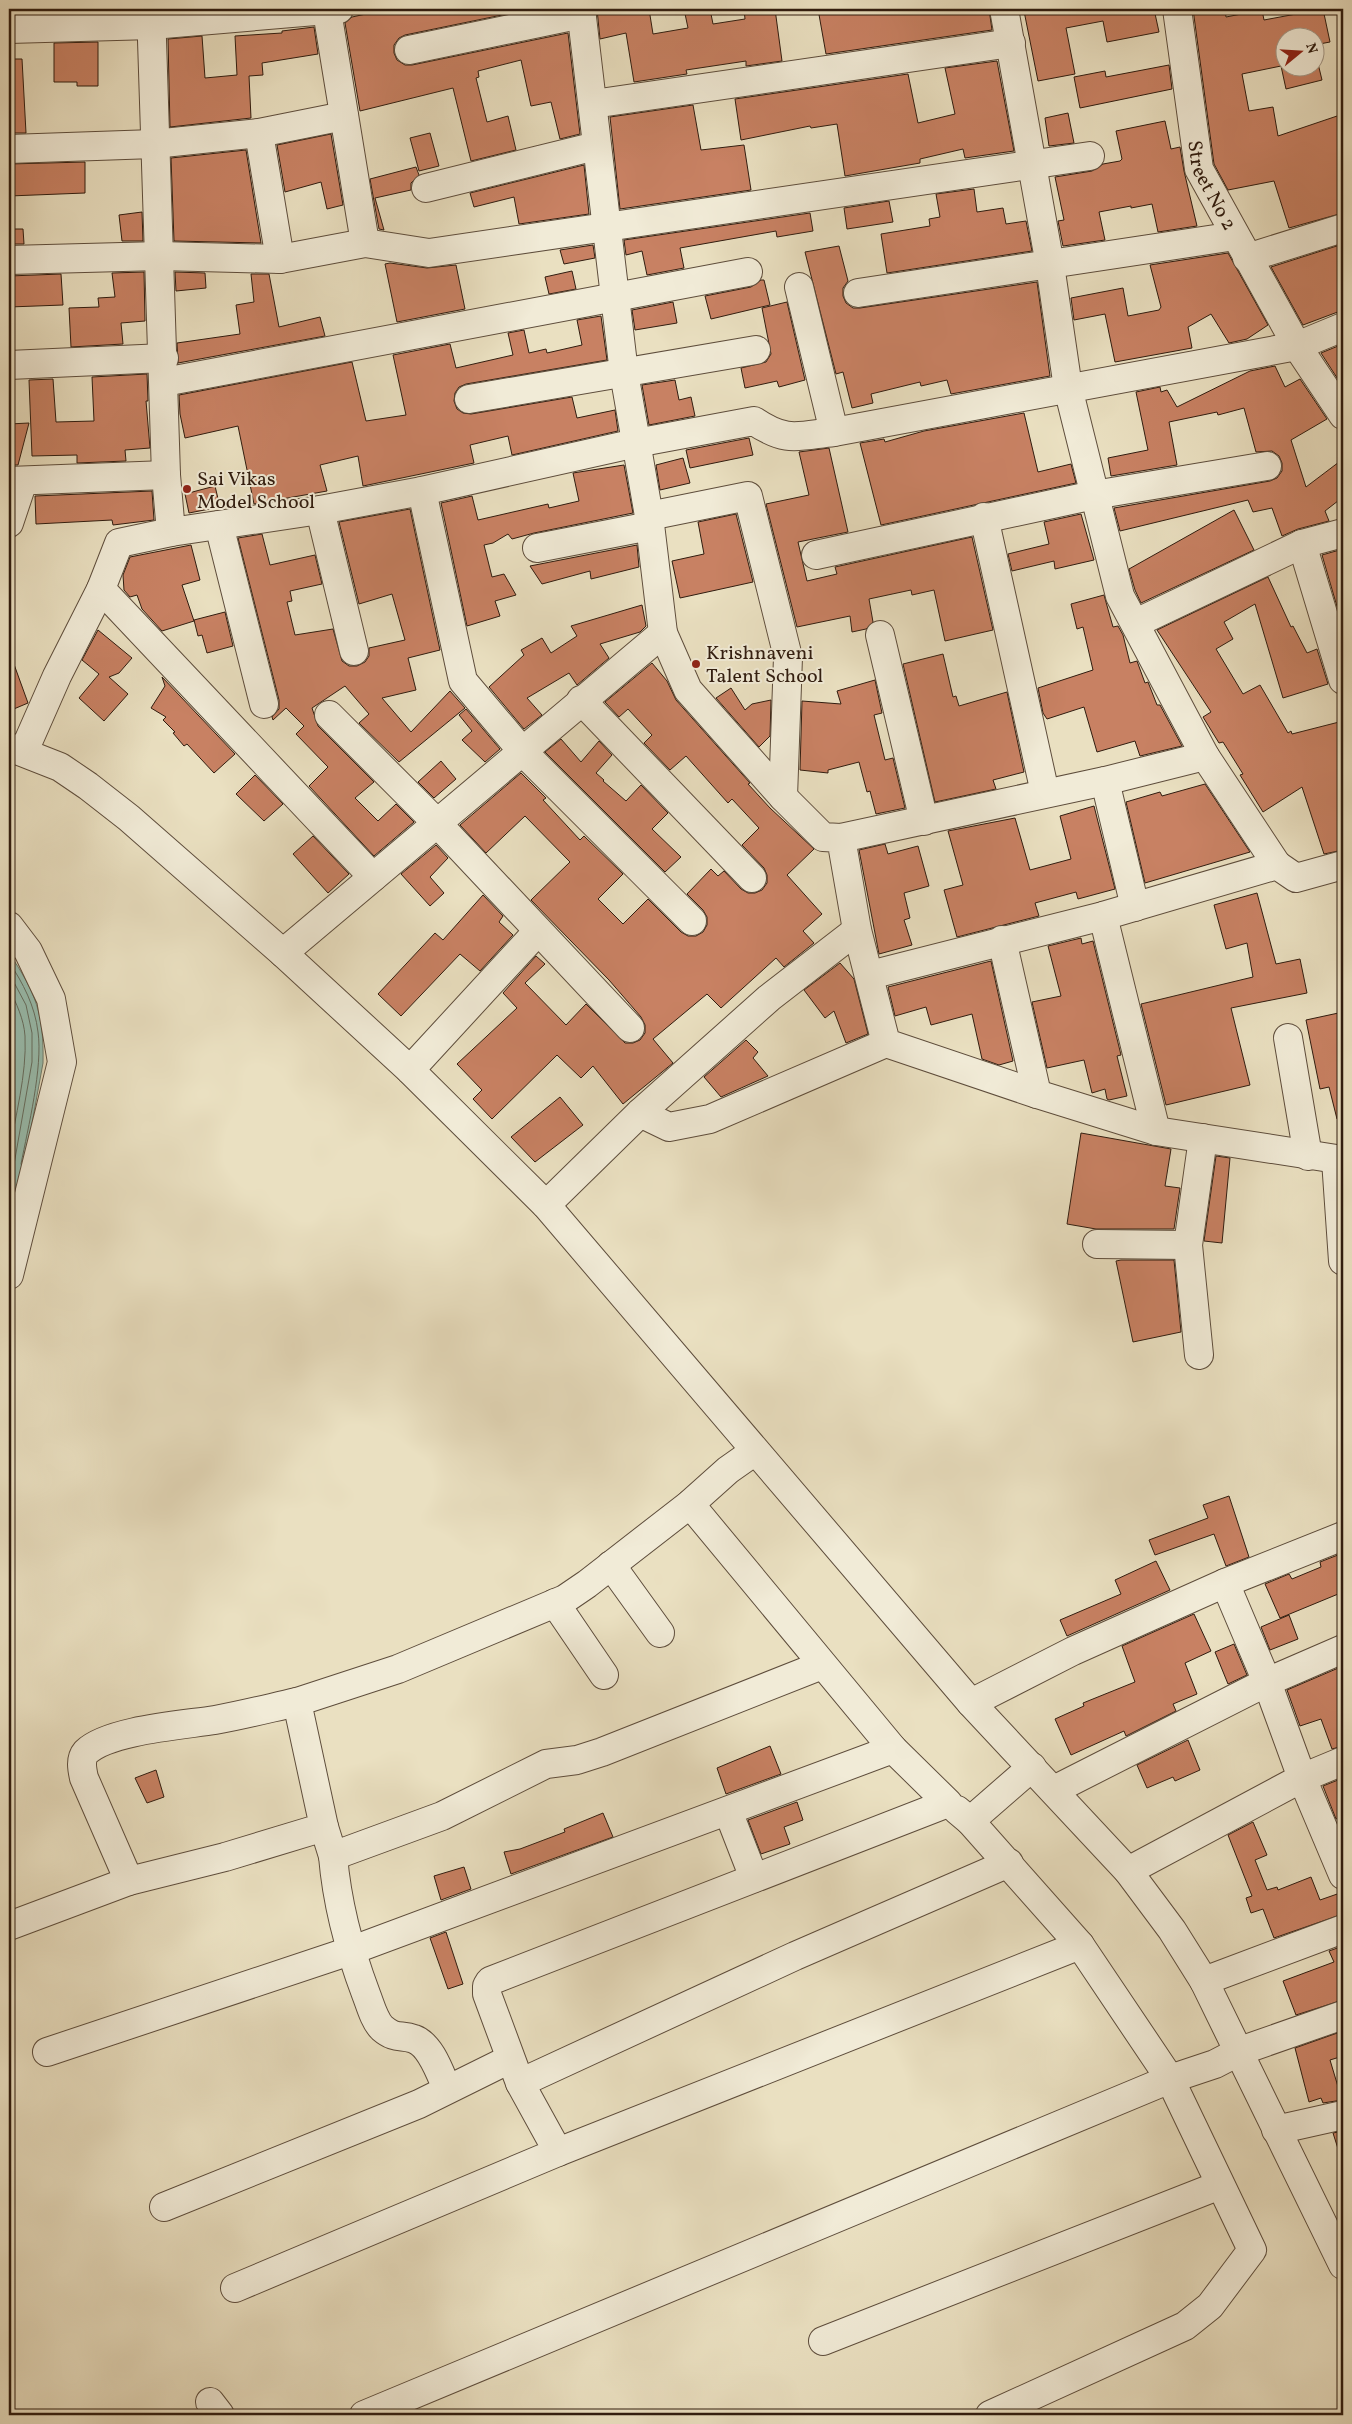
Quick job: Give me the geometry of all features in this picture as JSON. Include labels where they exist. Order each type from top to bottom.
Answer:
[{"type":"street","points":[[1004,9],[1050,265],[1068,388],[1120,596],[1205,756],[1277,864],[1296,878],[1343,866]]},
{"type":"street","name":"Street No 2","points":[[1176,9],[1199,169],[1297,346],[1343,415]]},
{"type":"street","points":[[9,29],[151,17],[333,10],[344,116],[365,243]]},
{"type":"street","points":[[409,50],[581,11],[624,373],[649,521],[663,633],[688,690],[783,797],[824,837],[841,838],[924,821],[1105,781],[1205,756]]},
{"type":"street","points":[[151,17],[166,475],[171,532]]},
{"type":"street","points":[[593,104],[1011,43]]},
{"type":"street","points":[[9,149],[154,144],[259,133],[344,116]]},
{"type":"street","points":[[259,133],[280,259]]},
{"type":"street","points":[[426,188],[596,146]]},
{"type":"street","points":[[9,260],[160,256],[280,259],[365,243],[429,253],[1090,156]]},
{"type":"street","points":[[858,293],[1050,265],[1241,247],[1343,228]]},
{"type":"street","points":[[9,365],[164,370],[616,298],[748,272]]},
{"type":"street","points":[[799,287],[834,432]]},
{"type":"street","points":[[1343,327],[1297,346],[834,432],[786,437],[770,431],[754,421],[636,443],[422,491],[320,510],[171,532],[119,543],[101,589],[57,676],[16,749],[60,767],[129,818],[283,953],[410,1070],[546,1205],[971,1703],[1128,1871],[1172,1930],[1204,1981],[1240,2051],[1276,2130],[1343,2266]]},
{"type":"street","points":[[469,399],[756,350]]},
{"type":"street","points":[[816,555],[1094,495],[1267,466]]},
{"type":"street","points":[[9,522],[16,481],[166,475]]},
{"type":"street","points":[[422,491],[463,681],[523,752],[692,921]]},
{"type":"street","points":[[538,548],[748,496],[788,657],[783,797]]},
{"type":"street","points":[[320,510],[354,651]]},
{"type":"street","points":[[984,518],[1045,793]]},
{"type":"street","points":[[219,525],[264,704]]},
{"type":"street","points":[[1136,623],[1302,544],[1343,532]]},
{"type":"street","points":[[1302,544],[1343,680]]},
{"type":"street","points":[[101,589],[373,877]]},
{"type":"street","points":[[283,953],[436,822],[523,752],[581,700],[663,633]]},
{"type":"street","points":[[880,636],[924,821]]},
{"type":"street","points":[[581,700],[752,878]]},
{"type":"street","points":[[329,715],[436,822],[630,1028]]},
{"type":"street","points":[[1105,781],[1135,907]]},
{"type":"street","points":[[841,838],[857,930],[886,1043]]},
{"type":"street","points":[[870,975],[1135,907],[1277,864]]},
{"type":"street","points":[[1102,916],[1156,1131]]},
{"type":"street","points":[[9,926],[28,951],[51,999],[62,1062],[9,1275]]},
{"type":"street","points":[[546,1205],[640,1114],[769,998],[857,930]]},
{"type":"street","points":[[410,1070],[538,931]]},
{"type":"street","points":[[1002,940],[1037,1094]]},
{"type":"street","points":[[1288,1038],[1308,1156]]},
{"type":"street","points":[[640,1114],[669,1126],[710,1119],[886,1043],[1037,1094],[1156,1131],[1340,1160],[1343,1264]]},
{"type":"street","points":[[1199,1355],[1188,1245],[1203,1138]]},
{"type":"street","points":[[1097,1244],[1188,1245]]},
{"type":"street","points":[[128,1881],[84,1778],[81,1764],[86,1753],[104,1743],[142,1730],[216,1720],[297,1702],[398,1669],[555,1603],[587,1584],[611,1566],[728,1470],[755,1451]]},
{"type":"street","points":[[694,1499],[822,1665],[893,1749],[948,1803],[977,1816],[1009,1863],[1080,1945],[1177,2078],[1220,2185],[1252,2250],[1210,2306],[1185,2326],[990,2415]]},
{"type":"street","points":[[971,1703],[1073,1651],[1225,1583],[1343,1536]]},
{"type":"street","points":[[611,1566],[660,1633]]},
{"type":"street","points":[[1225,1583],[1267,1682],[1302,1778],[1343,1875]]},
{"type":"street","points":[[555,1603],[604,1675]]},
{"type":"street","points":[[1054,1790],[1267,1682],[1343,1649]]},
{"type":"street","points":[[333,1856],[442,1816],[546,1764],[602,1752],[822,1665]]},
{"type":"street","points":[[297,1702],[324,1827],[333,1856],[335,1883],[350,1951],[372,2010],[381,2027],[396,2037],[414,2039],[432,2055],[447,2089]]},
{"type":"street","points":[[47,2052],[350,1951],[893,1749]]},
{"type":"street","points":[[1128,1871],[1302,1778],[1343,1761]]},
{"type":"street","points":[[977,1816],[1032,1768]]},
{"type":"street","points":[[558,2152],[515,2071],[487,1994],[487,1986],[490,1980],[948,1803]]},
{"type":"street","points":[[728,1811],[754,1878]]},
{"type":"street","points":[[9,1926],[128,1881],[225,1857],[324,1827]]},
{"type":"street","points":[[164,2207],[419,2104],[447,2089],[515,2071],[794,1956],[1009,1863]]},
{"type":"street","points":[[1204,1981],[1343,1929]]},
{"type":"street","points":[[235,2288],[558,2152],[1080,1945]]},
{"type":"street","points":[[364,2415],[1177,2078],[1215,2064],[1240,2051],[1343,2015]]},
{"type":"street","points":[[1276,2130],[1343,2115]]},
{"type":"street","points":[[823,2341],[1220,2185]]},
{"type":"water","points":[[9,953],[32,992],[40,1017],[43,1063],[9,1249]]},
{"type":"building","points":[[389,9],[531,9],[405,35],[399,38],[394,45],[394,53],[397,60],[405,65],[568,33],[580,134],[560,139],[551,102],[531,106],[521,60],[478,71],[479,77],[476,78],[487,122],[508,116],[516,150],[471,161],[453,88],[360,111],[345,23],[352,17]]},
{"type":"building","points":[[597,9],[649,9],[653,34],[688,28],[684,9],[710,9],[713,24],[745,19],[744,9],[775,9],[782,61],[746,66],[746,61],[686,70],[687,74],[634,82],[626,33],[600,39]]},
{"type":"building","points":[[818,9],[989,9],[992,30],[826,54]]},
{"type":"building","points":[[1033,9],[1154,9],[1159,32],[1107,42],[1103,21],[1066,28],[1075,74],[1038,81],[1024,11]]},
{"type":"building","points":[[1193,9],[1225,9],[1226,17],[1262,10],[1264,20],[1323,9],[1330,42],[1324,43],[1324,28],[1274,28],[1274,67],[1242,74],[1249,111],[1273,107],[1278,136],[1343,114],[1343,213],[1289,228],[1274,181],[1228,190],[1214,164]]},
{"type":"building","points":[[314,27],[318,54],[262,63],[263,75],[249,76],[251,118],[170,127],[168,39],[202,36],[205,78],[237,75],[235,36],[282,33],[282,31]]},
{"type":"building","points":[[98,42],[98,86],[77,86],[77,82],[54,82],[54,43]]},
{"type":"building","points":[[9,59],[22,59],[26,133],[9,133]]},
{"type":"building","points":[[997,61],[1014,151],[965,158],[963,149],[920,159],[920,163],[845,176],[837,124],[811,128],[810,126],[741,140],[735,99],[908,74],[918,123],[955,114],[945,68]]},
{"type":"building","points":[[1169,65],[1172,89],[1080,108],[1074,77],[1105,71],[1106,77]]},
{"type":"building","points":[[1284,78],[1322,78],[1322,80],[1286,89]]},
{"type":"building","points":[[693,105],[701,150],[744,145],[751,190],[620,209],[610,117]]},
{"type":"building","points":[[1068,113],[1074,143],[1049,146],[1045,118]]},
{"type":"building","points":[[1165,121],[1171,149],[1180,147],[1197,226],[1158,232],[1152,204],[1131,208],[1131,206],[1099,212],[1105,240],[1063,246],[1058,221],[1064,220],[1055,177],[1092,171],[1103,164],[1120,161],[1122,159],[1116,131]]},
{"type":"building","points":[[430,133],[439,166],[419,171],[410,138]]},
{"type":"building","points":[[331,134],[343,205],[327,209],[321,182],[285,192],[277,145]]},
{"type":"building","points":[[246,150],[261,243],[174,241],[171,158]]},
{"type":"building","points":[[85,162],[85,193],[9,196],[9,164]]},
{"type":"building","points":[[584,165],[589,214],[519,224],[514,197],[474,207],[470,193]]},
{"type":"building","points":[[416,167],[419,175],[411,183],[411,190],[375,198],[384,230],[379,229],[370,179]]},
{"type":"building","points":[[974,189],[977,212],[1003,208],[1006,224],[1026,221],[1032,251],[887,273],[881,234],[930,226],[929,219],[940,217],[936,194]]},
{"type":"building","points":[[889,201],[893,222],[847,229],[844,208]]},
{"type":"building","points":[[142,212],[143,241],[122,241],[119,215]]},
{"type":"building","points":[[810,213],[813,231],[777,237],[776,231],[680,248],[684,268],[647,275],[642,251],[626,255],[624,240]]},
{"type":"building","points":[[9,229],[23,229],[24,244],[9,244]]},
{"type":"building","points":[[1343,244],[1343,310],[1303,325],[1271,267]]},
{"type":"building","points":[[593,245],[595,258],[564,264],[560,250]]},
{"type":"building","points":[[839,246],[848,281],[843,288],[843,296],[846,303],[853,308],[1037,282],[1050,376],[951,394],[947,380],[921,386],[920,382],[871,394],[873,403],[852,408],[843,372],[836,374],[805,252]]},
{"type":"building","points":[[1228,253],[1268,325],[1247,339],[1229,343],[1211,314],[1188,327],[1192,348],[1115,362],[1105,314],[1074,320],[1071,298],[1123,288],[1128,316],[1159,310],[1161,307],[1150,265]]},
{"type":"building","points":[[385,264],[427,268],[456,265],[465,309],[397,322]]},
{"type":"building","points":[[572,271],[576,289],[549,294],[545,277]]},
{"type":"building","points":[[144,272],[145,321],[121,323],[123,344],[71,347],[69,308],[99,307],[98,298],[115,297],[112,273]]},
{"type":"building","points":[[175,272],[205,273],[206,288],[176,291]]},
{"type":"building","points":[[61,274],[63,305],[9,307],[9,276]]},
{"type":"building","points":[[251,274],[269,274],[279,327],[320,317],[325,336],[178,363],[177,343],[240,334],[236,305],[254,302]]},
{"type":"building","points":[[764,280],[770,305],[711,319],[705,296],[751,287]]},
{"type":"building","points":[[673,302],[677,323],[635,330],[632,310]]},
{"type":"building","points":[[787,302],[805,380],[779,387],[777,381],[745,388],[741,368],[766,362],[771,354],[762,308]]},
{"type":"building","points":[[601,316],[607,360],[466,384],[459,387],[455,393],[454,401],[457,409],[463,413],[471,414],[572,397],[577,418],[615,410],[618,431],[512,455],[508,436],[470,445],[474,463],[363,486],[358,456],[320,465],[327,491],[254,504],[238,426],[185,438],[180,414],[179,395],[352,362],[366,421],[406,415],[393,355],[450,344],[456,368],[513,355],[508,333],[524,330],[529,353],[546,349],[547,353],[582,345],[577,320]]},
{"type":"building","points":[[1343,344],[1343,384],[1341,384],[1321,353]]},
{"type":"building","points":[[1275,366],[1285,387],[1300,379],[1327,419],[1291,440],[1306,487],[1343,459],[1343,497],[1325,511],[1329,521],[1298,529],[1282,536],[1272,508],[1253,512],[1248,500],[1120,531],[1114,508],[1270,481],[1277,478],[1282,471],[1282,463],[1279,456],[1272,451],[1256,452],[1244,408],[1218,415],[1217,412],[1169,422],[1177,465],[1111,476],[1108,458],[1148,450],[1136,392],[1160,387],[1161,392],[1167,390],[1177,407],[1250,371]]},
{"type":"building","points":[[147,374],[148,401],[146,401],[150,448],[125,450],[126,461],[77,463],[77,455],[32,456],[29,380],[53,379],[56,422],[94,421],[92,377]]},
{"type":"building","points":[[675,380],[679,400],[691,397],[695,416],[649,425],[642,385]]},
{"type":"building","points":[[1024,413],[1038,472],[1071,464],[1076,483],[881,525],[860,443],[884,439],[885,442],[924,431]]},
{"type":"building","points":[[29,423],[18,465],[9,465],[9,424]]},
{"type":"building","points":[[749,438],[753,455],[690,468],[686,450]]},
{"type":"building","points":[[829,448],[848,532],[798,542],[807,581],[837,574],[835,567],[972,537],[993,630],[945,641],[934,590],[912,595],[911,590],[869,599],[873,622],[866,629],[852,632],[850,616],[797,627],[766,504],[809,495],[799,452]]},
{"type":"building","points":[[683,458],[690,483],[660,490],[656,465]]},
{"type":"building","points":[[624,465],[633,513],[512,539],[508,534],[493,543],[484,545],[492,577],[504,574],[516,595],[495,601],[500,616],[467,626],[441,503],[472,496],[478,520],[548,504],[549,508],[579,501],[573,473]]},
{"type":"building","points":[[215,486],[220,507],[189,513],[185,494]]},
{"type":"building","points":[[152,491],[154,520],[113,525],[112,520],[36,524],[35,496]]},
{"type":"building","points":[[410,509],[440,650],[408,658],[416,690],[382,698],[411,732],[450,691],[465,708],[399,762],[359,723],[369,714],[345,686],[312,708],[318,726],[374,782],[355,798],[378,821],[396,804],[414,822],[374,856],[309,786],[328,767],[296,734],[304,726],[286,708],[273,720],[272,717],[279,709],[279,700],[238,538],[262,534],[270,565],[315,555],[322,584],[290,591],[292,601],[287,602],[295,635],[333,629],[342,661],[349,666],[357,666],[365,662],[369,656],[369,648],[405,640],[392,594],[359,604],[339,522]]},
{"type":"building","points":[[1234,510],[1254,550],[1141,603],[1129,569]]},
{"type":"building","points":[[736,514],[753,582],[680,598],[672,561],[704,554],[698,522]]},
{"type":"building","points":[[1081,514],[1094,560],[1055,569],[1054,561],[1012,571],[1008,554],[1049,544],[1044,522]]},
{"type":"building","points":[[191,545],[200,580],[182,585],[194,621],[162,631],[142,609],[137,595],[130,597],[124,590],[123,575],[130,557]]},
{"type":"building","points":[[637,545],[639,567],[591,579],[590,571],[542,584],[530,566]]},
{"type":"building","points":[[1343,549],[1343,627],[1322,555]]},
{"type":"building","points":[[1268,577],[1291,627],[1293,626],[1307,653],[1317,649],[1328,684],[1283,698],[1255,604],[1224,622],[1233,639],[1216,649],[1243,694],[1260,685],[1288,733],[1291,731],[1292,734],[1343,721],[1343,850],[1324,854],[1302,787],[1263,812],[1240,775],[1243,774],[1223,742],[1219,743],[1203,717],[1211,712],[1157,630]]},
{"type":"building","points":[[1104,595],[1113,627],[1118,626],[1123,635],[1130,663],[1137,661],[1145,683],[1148,682],[1157,705],[1160,705],[1182,746],[1140,756],[1135,741],[1097,752],[1084,707],[1047,719],[1043,713],[1038,688],[1093,670],[1083,627],[1077,629],[1071,604]]},
{"type":"building","points":[[642,605],[646,626],[640,632],[600,644],[609,658],[577,685],[569,673],[527,698],[542,715],[524,729],[489,687],[524,655],[521,650],[542,638],[551,653],[577,636],[571,626]]},
{"type":"building","points":[[225,612],[233,646],[207,653],[202,635],[198,636],[194,620]]},
{"type":"building","points":[[98,630],[132,658],[119,673],[109,677],[128,694],[104,721],[79,698],[99,674],[82,660]]},
{"type":"building","points":[[943,654],[953,697],[956,696],[959,706],[1007,692],[1024,772],[993,780],[996,789],[935,802],[903,664]]},
{"type":"building","points":[[9,656],[11,656],[28,703],[9,711]]},
{"type":"building","points":[[652,663],[667,681],[676,700],[750,783],[748,784],[770,808],[814,849],[787,875],[822,914],[803,931],[814,943],[784,967],[776,958],[721,1008],[707,994],[653,1039],[673,1063],[623,1104],[593,1066],[581,1078],[557,1055],[492,1119],[473,1099],[482,1090],[457,1064],[517,1008],[503,993],[536,956],[545,964],[525,983],[566,1025],[586,1004],[625,1043],[633,1043],[640,1040],[645,1033],[645,1025],[641,1017],[609,980],[531,900],[570,862],[525,816],[486,853],[460,825],[521,773],[546,798],[543,800],[580,840],[584,836],[623,874],[598,899],[623,924],[648,899],[681,932],[688,936],[696,936],[703,932],[707,925],[707,917],[703,910],[687,894],[711,869],[718,876],[724,871],[741,889],[748,893],[762,890],[767,883],[767,875],[764,868],[742,845],[759,828],[732,799],[728,803],[686,756],[670,770],[644,743],[652,735],[628,709],[619,717],[605,702]]},
{"type":"building","points":[[162,677],[235,754],[214,773],[187,744],[184,746],[173,733],[175,732],[163,720],[166,717],[151,708],[165,686]]},
{"type":"building","points":[[875,680],[882,713],[874,715],[885,760],[893,758],[905,808],[876,814],[870,791],[867,792],[859,762],[828,770],[828,773],[800,770],[802,701],[841,704],[837,691]]},
{"type":"building","points":[[731,688],[745,710],[752,704],[771,700],[770,736],[759,747],[716,698]]},
{"type":"building","points":[[466,709],[500,749],[485,762],[462,740],[472,731],[459,715]]},
{"type":"building","points":[[561,739],[581,762],[599,741],[612,755],[596,773],[603,781],[626,801],[641,785],[668,813],[652,829],[681,857],[665,872],[545,752]]},
{"type":"building","points":[[441,761],[456,779],[434,798],[418,782]]},
{"type":"building","points":[[255,775],[283,804],[264,821],[236,794]]},
{"type":"building","points":[[1205,784],[1250,852],[1145,883],[1126,802],[1160,792],[1162,796]]},
{"type":"building","points":[[1094,806],[1115,889],[1078,899],[1076,892],[1035,903],[1039,916],[957,937],[944,890],[963,885],[948,831],[1015,818],[1030,870],[1071,859],[1060,816]]},
{"type":"building","points":[[313,836],[349,874],[328,893],[293,854]]},
{"type":"building","points":[[885,844],[888,854],[918,846],[929,886],[904,893],[910,918],[904,920],[912,945],[879,954],[859,850]]},
{"type":"building","points":[[436,845],[448,858],[430,877],[444,893],[430,906],[401,874]]},
{"type":"building","points":[[1257,893],[1276,964],[1300,959],[1307,993],[1231,1008],[1250,1085],[1166,1105],[1141,1004],[1253,977],[1247,943],[1226,949],[1214,905]]},
{"type":"building","points":[[483,895],[503,916],[499,922],[513,935],[480,971],[460,954],[401,1016],[378,994],[435,933],[443,940]]},
{"type":"building","points":[[1081,938],[1082,944],[1093,941],[1121,1055],[1117,1056],[1127,1096],[1109,1100],[1107,1099],[1105,1089],[1092,1093],[1084,1060],[1047,1068],[1032,1002],[1061,996],[1048,946]]},
{"type":"building","points":[[991,961],[1013,1061],[999,1065],[982,1059],[972,1014],[931,1025],[926,1007],[895,1016],[888,987]]},
{"type":"building","points":[[840,963],[854,979],[868,1034],[846,1043],[834,1011],[825,1018],[804,990]]},
{"type":"building","points":[[1343,1012],[1343,1118],[1337,1119],[1329,1087],[1320,1089],[1306,1020]]},
{"type":"building","points":[[746,1040],[758,1052],[753,1058],[768,1076],[721,1097],[704,1077]]},
{"type":"building","points":[[560,1097],[583,1125],[535,1162],[511,1137]]},
{"type":"building","points":[[1081,1133],[1171,1149],[1165,1186],[1180,1188],[1174,1229],[1096,1229],[1067,1224]]},
{"type":"building","points":[[1216,1156],[1230,1158],[1222,1243],[1204,1241]]},
{"type":"building","points":[[1174,1260],[1181,1332],[1133,1342],[1116,1261]]},
{"type":"building","points":[[1229,1496],[1249,1557],[1226,1566],[1214,1534],[1155,1555],[1149,1540],[1208,1518],[1203,1505]]},
{"type":"building","points":[[1343,1553],[1343,1592],[1280,1618],[1265,1584],[1289,1574],[1292,1579],[1321,1567],[1320,1562]]},
{"type":"building","points":[[1156,1561],[1170,1590],[1067,1636],[1060,1620],[1121,1594],[1115,1580]]},
{"type":"building","points":[[1194,1614],[1211,1651],[1185,1663],[1197,1694],[1173,1704],[1176,1711],[1126,1736],[1124,1731],[1071,1755],[1055,1719],[1084,1706],[1083,1703],[1135,1682],[1122,1646]]},
{"type":"building","points":[[1289,1615],[1298,1639],[1270,1650],[1261,1627]]},
{"type":"building","points":[[1234,1644],[1247,1675],[1228,1684],[1215,1652]]},
{"type":"building","points":[[1343,1666],[1343,1746],[1332,1749],[1321,1719],[1300,1726],[1287,1690]]},
{"type":"building","points":[[1188,1740],[1200,1770],[1175,1781],[1173,1777],[1147,1788],[1137,1765]]},
{"type":"building","points":[[770,1746],[781,1774],[726,1794],[717,1768]]},
{"type":"building","points":[[156,1770],[164,1797],[147,1803],[135,1778]]},
{"type":"building","points":[[1343,1778],[1343,1816],[1336,1819],[1323,1786]]},
{"type":"building","points":[[797,1802],[803,1820],[784,1827],[790,1844],[761,1854],[748,1820]]},
{"type":"building","points":[[603,1813],[613,1837],[511,1874],[504,1852],[520,1849],[565,1832],[564,1829]]},
{"type":"building","points":[[1253,1822],[1267,1855],[1255,1860],[1267,1890],[1277,1887],[1278,1890],[1311,1877],[1320,1900],[1343,1892],[1343,1914],[1274,1938],[1263,1909],[1251,1913],[1246,1898],[1252,1896],[1228,1835]]},
{"type":"building","points":[[464,1867],[471,1889],[441,1900],[434,1876]]},
{"type":"building","points":[[446,1932],[463,1984],[448,1989],[430,1938]]},
{"type":"building","points":[[1343,1946],[1343,2000],[1296,2015],[1283,1981],[1334,1962],[1329,1951]]},
{"type":"building","points":[[1343,2031],[1343,2056],[1330,2060],[1342,2100],[1323,2103],[1321,2098],[1309,2102],[1295,2048]]},
{"type":"building","points":[[1343,2131],[1343,2155],[1340,2155],[1333,2133]]},
{"type":"place","name":"Sai Vikas Model School","points":[[187,489]]},
{"type":"place","name":"Krishnaveni Talent School","points":[[696,664]]}]
